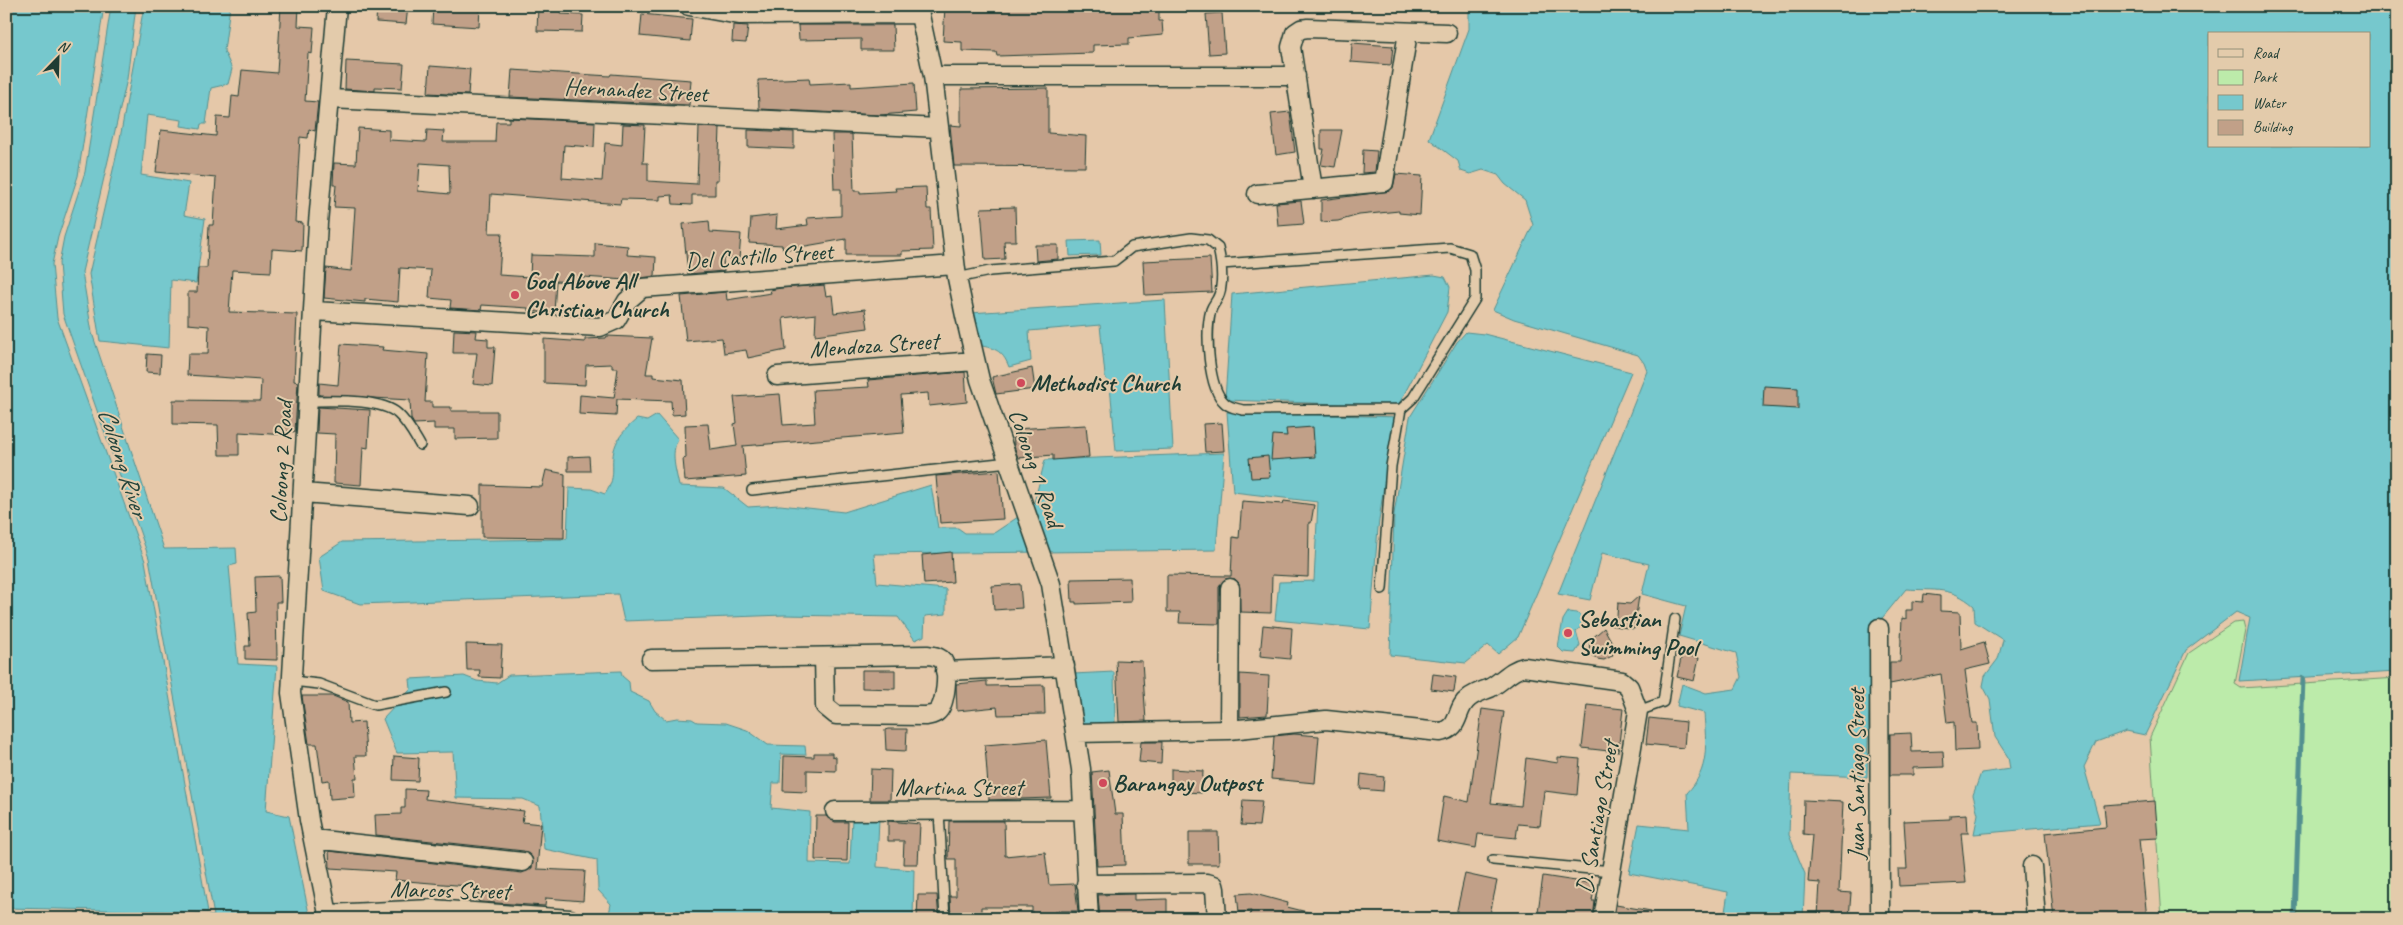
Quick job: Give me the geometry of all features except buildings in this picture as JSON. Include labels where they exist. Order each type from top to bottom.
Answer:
[{"type":"street","name":"Coloong 2 Road","points":[[328,916],[312,839],[292,703],[292,681],[318,223],[337,6]]},
{"type":"street","points":[[690,6],[739,15],[919,10]]},
{"type":"street","name":"Coloong 1 Road","points":[[919,10],[933,76],[956,271],[975,361],[1051,584],[1076,733],[1089,919]]},
{"type":"street","points":[[1313,189],[1296,76],[1292,39],[1295,33],[1301,29],[1446,33]]},
{"type":"street","points":[[1256,194],[1384,182],[1408,32]]},
{"type":"street","points":[[933,76],[1296,76]]},
{"type":"street","name":"Hernandez Street","points":[[330,99],[939,128]]},
{"type":"street","name":"Del Castillo Street","points":[[313,310],[600,327],[616,320],[626,301],[642,288],[956,271]]},
{"type":"street","name":"Mendoza Street","points":[[777,376],[975,361]]},
{"type":"street","points":[[303,493],[470,506]]},
{"type":"street","points":[[1229,730],[1230,588]]},
{"type":"street","name":"Juan Santiago Street","points":[[1879,628],[1880,919]]},
{"type":"street","points":[[651,659],[824,656],[934,656],[943,662],[945,671],[944,701],[933,715],[844,717],[830,712],[825,706],[824,656]]},
{"type":"street","points":[[945,671],[1065,666]]},
{"type":"street","points":[[1076,733],[1229,730],[1326,720],[1449,731],[1454,725],[1462,704],[1469,697],[1491,687],[1516,669],[1524,667],[1622,681],[1629,687],[1637,717]]},
{"type":"street","name":"D. Santiago Street","points":[[1603,919],[1637,717]]},
{"type":"street","name":"Martina Street","points":[[835,811],[1082,810]]},
{"type":"street","points":[[312,839],[523,862]]},
{"type":"street","points":[[2032,866],[2036,919]]},
{"type":"street","points":[[1086,884],[1207,883],[1214,885],[1217,919]]},
{"type":"street","name":"Marcos Street","points":[[328,916],[432,909],[570,919]]},
{"type":"lane","points":[[956,271],[990,271],[1114,261],[1120,258],[1124,251],[1132,247],[1200,238],[1218,248],[1221,264],[1222,286],[1219,299],[1211,310],[1208,354],[1210,370],[1223,402],[1230,407],[1243,410],[1402,409]]},
{"type":"lane","points":[[1221,264],[1450,248],[1470,254],[1475,270],[1475,299],[1413,398],[1402,409],[1391,466],[1382,588]]},
{"type":"lane","points":[[308,401],[387,406],[405,422],[420,446]]},
{"type":"lane","points":[[752,490],[1009,462]]},
{"type":"lane","points":[[1637,717],[1663,702],[1676,619]]},
{"type":"lane","points":[[292,681],[319,684],[375,705],[446,692]]},
{"type":"lane","points":[[939,811],[945,919]]},
{"type":"lane","points":[[1493,860],[1612,872]]},
{"type":"green space","points":[[2243,622],[2245,630],[2235,684],[2241,688],[2397,678],[2397,919],[2162,919],[2150,737],[2189,653],[2233,623]]},
{"type":"water","points":[[6,6],[104,6],[78,176],[58,237],[52,264],[57,318],[145,561],[208,912],[6,908]]},
{"type":"water","name":"Coloong River","points":[[111,6],[136,6],[127,79],[82,272],[92,333],[164,549],[236,548],[237,564],[229,566],[238,664],[277,666],[266,811],[289,816],[310,919],[6,919],[214,916],[149,558],[63,314],[59,263],[64,237],[85,172]]},
{"type":"water","points":[[144,6],[230,6],[224,51],[232,69],[228,84],[211,88],[206,124],[201,124],[200,129],[181,126],[182,120],[147,115],[141,175],[189,183],[184,215],[205,219],[196,283],[171,280],[169,348],[100,341],[89,274],[119,144]]},
{"type":"water","points":[[1469,6],[2397,6],[2397,672],[2239,681],[2250,618],[2236,612],[2186,650],[2145,735],[2126,731],[2096,742],[2084,767],[2100,823],[1974,834],[1978,814],[1973,795],[1981,773],[2010,769],[2008,757],[1995,737],[1990,699],[1983,686],[1985,676],[1998,659],[2003,640],[1975,622],[1974,606],[1958,595],[1934,590],[1906,589],[1883,617],[1871,627],[1867,777],[1791,774],[1789,835],[1805,874],[1803,919],[1724,919],[1728,892],[1629,873],[1639,824],[1689,829],[1687,793],[1700,775],[1706,746],[1704,713],[1677,706],[1682,684],[1706,693],[1735,689],[1741,677],[1736,653],[1679,636],[1686,606],[1642,594],[1649,564],[1602,553],[1590,600],[1558,594],[1647,371],[1638,355],[1514,319],[1493,310],[1533,225],[1525,200],[1505,184],[1498,175],[1483,170],[1470,174],[1461,171],[1458,161],[1429,139],[1469,29]]},
{"type":"water","points":[[1100,240],[1101,255],[1070,256],[1069,241]]},
{"type":"water","points":[[1434,275],[1445,277],[1450,287],[1447,312],[1398,406],[1225,400],[1232,294]]},
{"type":"water","points":[[1165,300],[1173,449],[1116,451],[1110,386],[1105,376],[1100,325],[1029,331],[1031,361],[1009,367],[997,350],[976,345],[970,313]]},
{"type":"water","points":[[1466,332],[1484,334],[1631,372],[1518,637],[1498,654],[1488,645],[1466,663],[1390,655],[1394,514],[1410,417],[1457,342]]},
{"type":"water","points":[[1227,412],[1399,417],[1387,463],[1378,528],[1370,629],[1275,620],[1279,582],[1314,581],[1318,502],[1233,492]]},
{"type":"water","points":[[657,415],[678,439],[674,456],[679,486],[724,488],[748,507],[780,505],[844,512],[931,485],[938,528],[958,528],[965,533],[994,533],[1033,507],[1045,460],[1224,453],[1216,550],[874,554],[877,583],[946,589],[946,614],[925,616],[924,636],[915,640],[898,617],[784,615],[624,621],[618,594],[360,604],[324,591],[319,557],[342,542],[567,539],[569,488],[591,489],[605,494],[612,481],[614,451],[620,437],[637,419],[647,421]]},
{"type":"water","name":"Sebastian Swimming Pool","points":[[1568,612],[1577,613],[1583,618],[1581,627],[1576,631],[1580,645],[1575,653],[1563,652],[1558,647],[1563,620]]},
{"type":"water","points":[[621,671],[622,676],[629,682],[630,692],[649,701],[655,711],[666,720],[677,718],[692,719],[697,722],[726,723],[747,730],[768,745],[805,746],[806,755],[781,754],[780,783],[773,783],[771,808],[810,812],[809,863],[850,864],[852,818],[879,818],[877,867],[914,870],[913,919],[608,919],[611,904],[598,890],[597,860],[544,849],[540,806],[523,799],[456,798],[453,752],[397,753],[383,719],[411,689],[410,679],[464,676],[477,681],[497,683],[509,675]]},
{"type":"water","points":[[1114,672],[1115,724],[1082,730],[1073,674]]},
{"type":"waterway","points":[[2295,919],[2303,678]]},
{"type":"place","name":"God Above All Christian Church","points":[[515,295]]},
{"type":"place","name":"Methodist Church","points":[[1021,383]]},
{"type":"place","name":"Sebastian Swimming Pool","points":[[1568,633]]},
{"type":"place","name":"Barangay Outpost","points":[[1103,783]]}]
